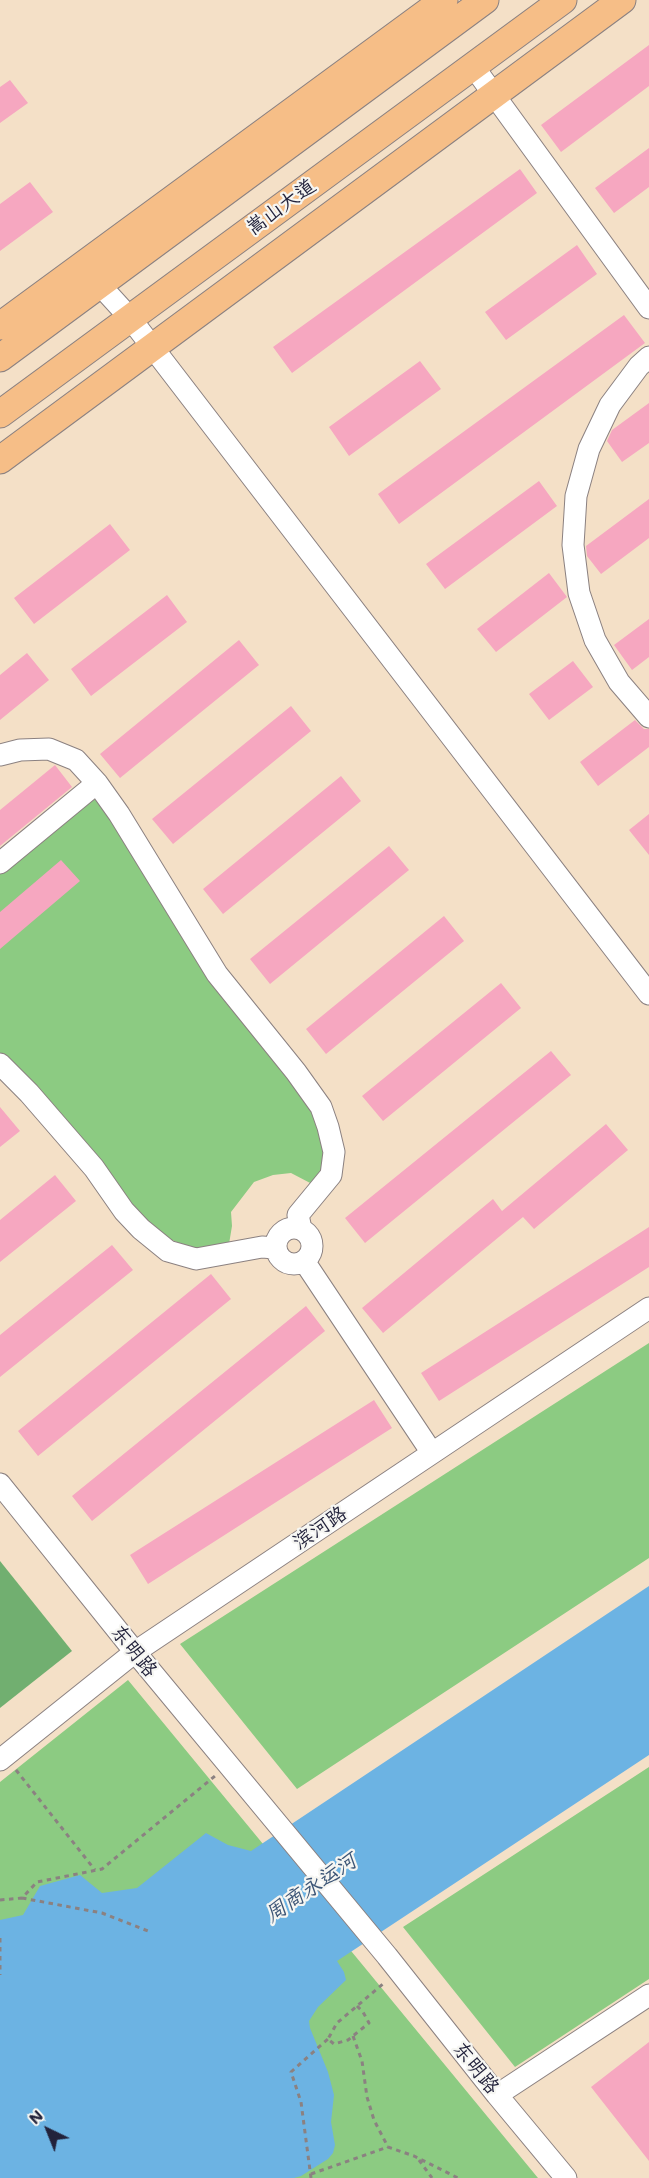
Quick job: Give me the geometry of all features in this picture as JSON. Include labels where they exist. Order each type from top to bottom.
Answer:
[{"type":"main road","points":[[0,326],[444,0]]},
{"type":"main road","points":[[0,358],[485,0]]},
{"type":"main road","name":"嵩山大道","points":[[0,414],[563,0]]},
{"type":"main road","points":[[0,460],[622,0]]},
{"type":"street","points":[[473,66],[649,308]]},
{"type":"street","points":[[99,284],[153,347],[649,994]]},
{"type":"street","points":[[649,357],[639,366],[610,405],[589,449],[576,496],[573,545],[579,593],[595,640],[619,682],[649,717]]},
{"type":"street","points":[[0,755],[20,750],[49,749],[76,760],[97,783],[119,814],[217,974],[297,1072],[321,1107],[334,1152],[331,1175],[298,1215],[302,1229],[309,1235],[312,1244],[310,1254],[304,1261],[295,1265],[286,1263],[278,1257],[275,1248],[277,1239],[283,1231],[292,1228],[302,1229]]},
{"type":"street","points":[[0,863],[97,783]]},
{"type":"street","points":[[0,1064],[29,1093],[94,1168],[135,1223],[168,1251],[196,1259],[262,1247],[275,1248]]},
{"type":"street","points":[[304,1261],[432,1453]]},
{"type":"street","name":"滨河路","points":[[3,1758],[135,1652],[649,1308]]},
{"type":"street","name":"东明路","points":[[0,1484],[135,1652],[393,1963],[566,2178]]},
{"type":"street","points":[[497,2095],[649,1995]]},
{"type":"path","points":[[3,1758],[95,1870]]},
{"type":"path","points":[[22,1898],[37,1882],[102,1869],[229,1765]]},
{"type":"path","points":[[0,1900],[22,1898],[94,1911],[148,1930]]},
{"type":"path","points":[[0,1938],[0,1975]]},
{"type":"path","points":[[393,1963],[357,2006],[337,2023],[328,2039],[291,2072],[301,2102],[311,2176],[388,2147],[458,2178]]},
{"type":"path","points":[[328,2039],[334,2044],[348,2040],[369,2023],[357,2006]]},
{"type":"path","points":[[353,2036],[363,2061],[367,2097],[388,2147]]},
{"type":"path","points":[[417,2158],[432,2178]]},
{"type":"green space","points":[[97,794],[320,1123],[326,1159],[314,1185],[291,1173],[273,1175],[254,1182],[231,1212],[232,1226],[229,1244],[198,1251],[172,1240],[142,1219],[52,1108],[0,1053],[0,874]]},
{"type":"green space","points":[[649,1343],[649,1558],[297,1789],[180,1644]]},
{"type":"green space","points":[[0,1561],[72,1651],[0,1708]]},
{"type":"green space","points":[[128,1680],[538,2178],[0,2178],[0,1782]]},
{"type":"green space","points":[[649,1767],[649,1979],[515,2067],[403,1927]]},
{"type":"water","name":"周商永运河","points":[[649,1586],[649,1755],[337,1961],[346,1980],[318,2007],[309,2021],[334,2095],[331,2122],[335,2145],[328,2159],[294,2178],[0,2178],[0,1920],[23,1915],[40,1886],[80,1875],[102,1893],[137,1888],[206,1833],[228,1845],[251,1851]]},
{"type":"building","points":[[649,45],[649,86],[561,152],[541,125]]},
{"type":"building","points":[[10,80],[28,103],[0,123],[0,87]]},
{"type":"building","points":[[649,148],[649,187],[614,213],[595,188]]},
{"type":"building","points":[[520,169],[537,193],[292,373],[273,347]]},
{"type":"building","points":[[30,182],[53,212],[0,251],[0,204]]},
{"type":"building","points":[[577,245],[597,274],[506,340],[485,312]]},
{"type":"building","points":[[624,315],[645,343],[399,524],[378,494]]},
{"type":"building","points":[[420,361],[441,389],[349,456],[329,427]]},
{"type":"building","points":[[649,403],[649,443],[622,462],[607,441],[612,430]]},
{"type":"building","points":[[539,481],[557,506],[445,589],[426,564]]},
{"type":"building","points":[[649,499],[649,538],[601,574],[587,556],[586,546]]},
{"type":"building","points":[[110,524],[130,550],[34,624],[14,598]]},
{"type":"building","points":[[549,573],[567,597],[496,652],[477,629]]},
{"type":"building","points":[[167,595],[187,622],[91,696],[71,669]]},
{"type":"building","points":[[649,619],[649,657],[632,670],[614,645]]},
{"type":"building","points":[[239,640],[259,665],[120,778],[100,754]]},
{"type":"building","points":[[27,653],[49,680],[0,720],[0,675]]},
{"type":"building","points":[[573,661],[593,687],[549,720],[529,694]]},
{"type":"building","points":[[291,706],[311,731],[173,844],[152,819]]},
{"type":"building","points":[[635,720],[644,729],[649,729],[649,747],[598,786],[580,762]]},
{"type":"building","points":[[55,765],[72,787],[0,846],[0,810]]},
{"type":"building","points":[[341,776],[361,801],[223,914],[203,889]]},
{"type":"building","points":[[649,814],[649,855],[629,830]]},
{"type":"building","points":[[389,846],[409,870],[270,984],[250,959]]},
{"type":"building","points":[[61,860],[80,881],[0,949],[0,912]]},
{"type":"building","points":[[444,916],[464,941],[326,1054],[306,1029]]},
{"type":"building","points":[[501,983],[521,1008],[383,1121],[362,1096]]},
{"type":"building","points":[[551,1051],[571,1075],[365,1243],[345,1218]]},
{"type":"building","points":[[0,1107],[20,1131],[0,1147]]},
{"type":"building","points":[[606,1124],[628,1150],[534,1229],[523,1217],[383,1333],[362,1308],[493,1199],[502,1211]]},
{"type":"building","points":[[55,1175],[76,1201],[0,1262],[0,1220]]},
{"type":"building","points":[[649,1227],[649,1267],[439,1401],[421,1373]]},
{"type":"building","points":[[112,1245],[133,1270],[0,1377],[0,1335]]},
{"type":"building","points":[[211,1274],[231,1299],[38,1456],[18,1431]]},
{"type":"building","points":[[306,1306],[325,1331],[92,1521],[72,1496]]},
{"type":"building","points":[[374,1400],[392,1428],[148,1584],[130,1555]]},
{"type":"building","points":[[649,2042],[649,2161],[591,2087]]}]
